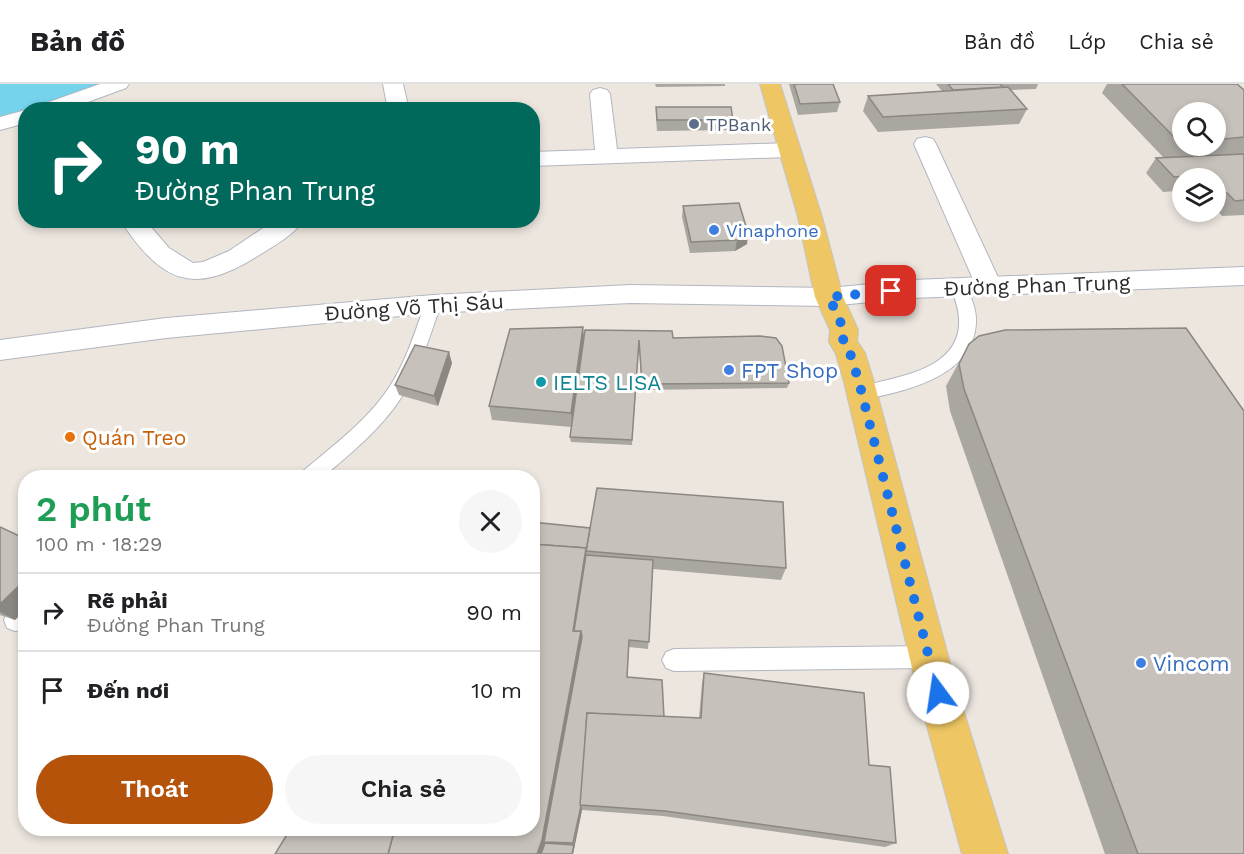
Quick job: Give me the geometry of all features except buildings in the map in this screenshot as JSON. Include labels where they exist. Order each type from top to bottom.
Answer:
[{"type":"main road","points":[[68,102],[119,84]]},
{"type":"main road","points":[[393,84],[397,102]]},
{"type":"main road","points":[[770,84],[810,217],[829,297],[844,330],[843,342],[850,353],[862,393],[929,657],[985,854]]},
{"type":"main road","points":[[600,94],[607,155]]},
{"type":"main road","points":[[0,124],[18,118]]},
{"type":"main road","points":[[925,144],[989,286]]},
{"type":"main road","points":[[540,159],[788,150]]},
{"type":"main road","points":[[139,228],[168,260],[182,270],[197,273],[214,268],[248,250],[280,228]]},
{"type":"main road","name":"Đường Phan Trung","points":[[829,297],[959,287],[1244,276]]},
{"type":"main road","name":"Đường Võ Thị Sáu","points":[[0,350],[166,328],[433,304],[630,294],[829,297]]},
{"type":"lane","points":[[862,393],[919,379],[936,370],[951,357],[961,345],[967,328],[967,313],[959,287]]},
{"type":"lane","points":[[318,470],[353,439],[404,378],[433,304]]},
{"type":"lane","points":[[674,660],[929,657]]},
{"type":"water","points":[[0,84],[109,84],[55,102],[18,102],[18,114],[0,120]]},
{"type":"place","name":"TPBank","points":[[694,124]]},
{"type":"place","name":"Vinaphone","points":[[714,230]]},
{"type":"place","name":"FPT Shop","points":[[729,370]]},
{"type":"place","name":"IELTS LISA","points":[[541,382]]},
{"type":"place","name":"Quán Treo","points":[[70,437]]},
{"type":"place","name":"Vincom","points":[[1141,663]]},
{"type":"route","points":[[891,291],[829,297],[844,330],[843,342],[850,353],[859,382],[938,693]]}]
